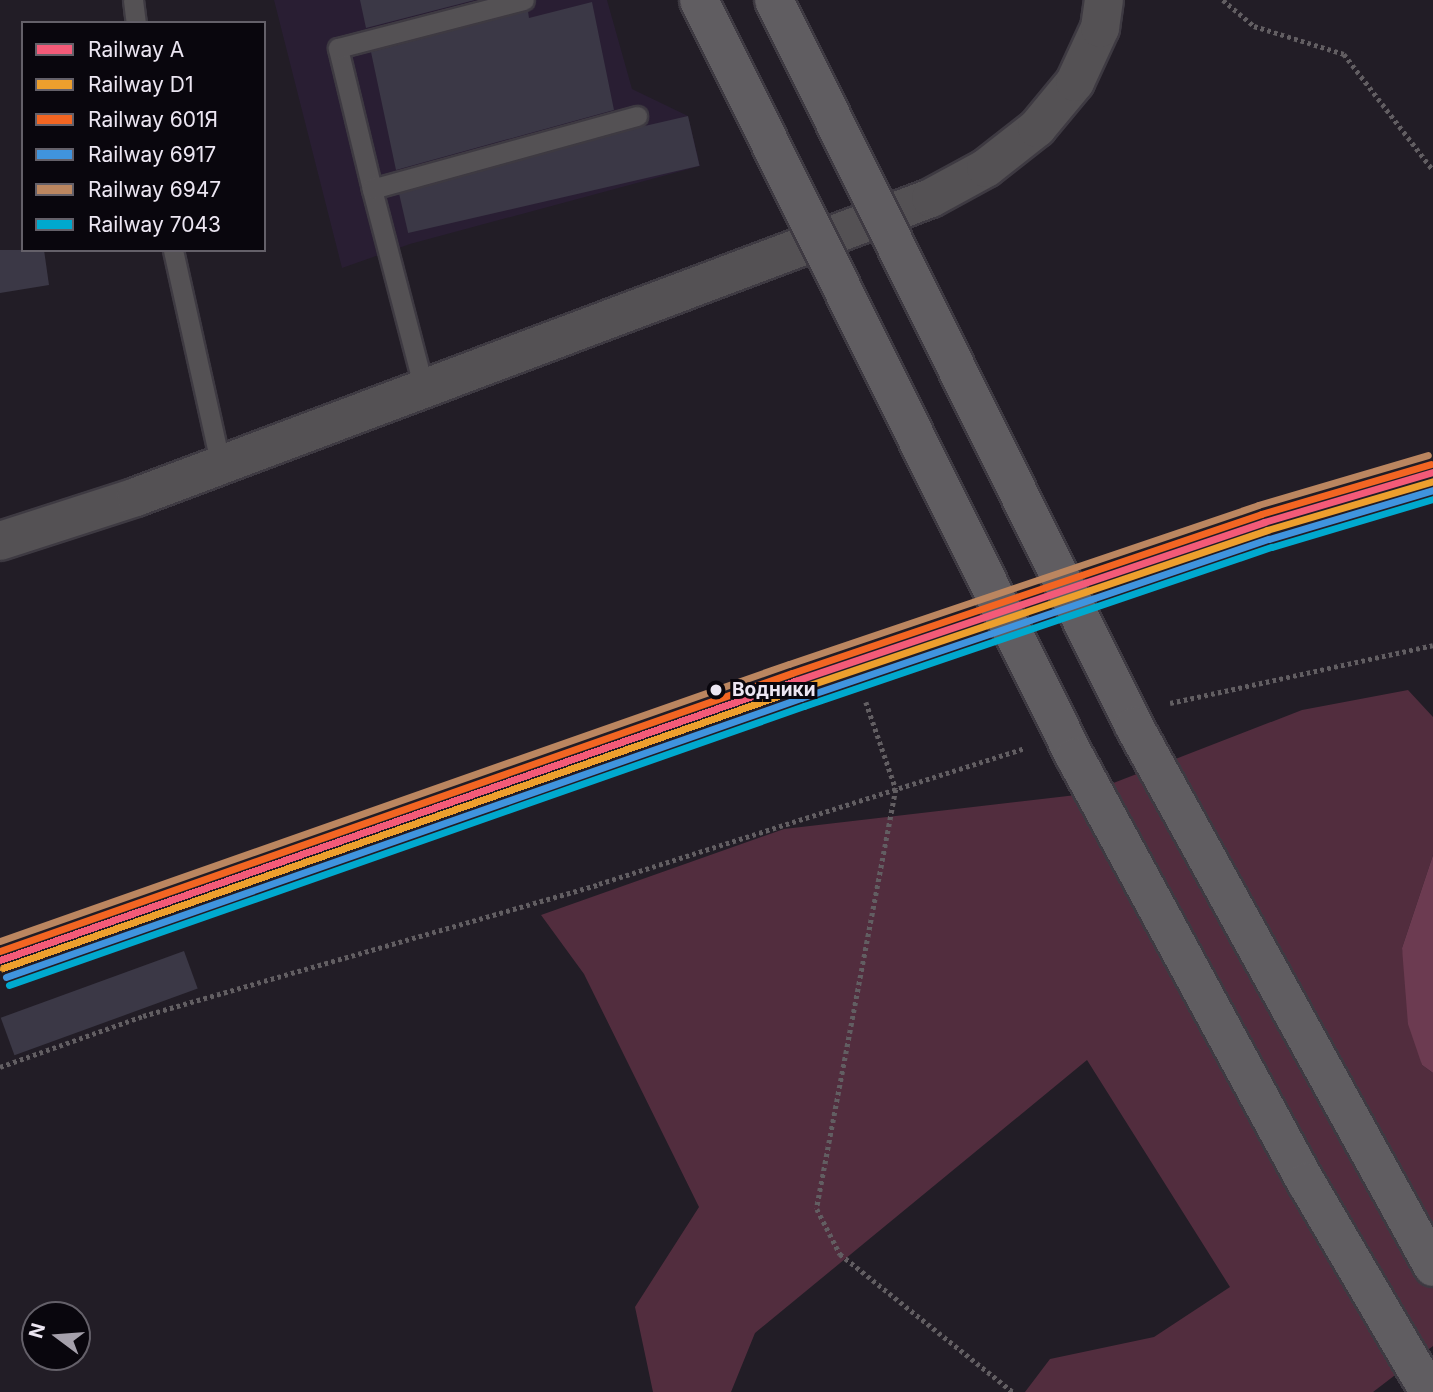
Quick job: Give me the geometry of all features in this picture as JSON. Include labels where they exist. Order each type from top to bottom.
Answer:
[{"type":"main road","points":[[699,0],[1075,757],[1306,1182],[1429,1392]]},
{"type":"main road","points":[[774,0],[1134,726],[1433,1267]]},
{"type":"street","points":[[0,541],[221,466],[931,198],[986,168],[1037,128],[1075,82],[1100,28],[1104,0]]},
{"type":"lane","points":[[133,0],[136,21]]},
{"type":"lane","points":[[425,388],[372,190],[338,48],[524,0]]},
{"type":"lane","points":[[372,190],[637,116]]},
{"type":"lane","points":[[173,252],[221,466]]},
{"type":"path","points":[[1223,0],[1254,26],[1344,54],[1433,170]]},
{"type":"path","points":[[1162,705],[1433,645]]},
{"type":"path","points":[[866,702],[896,789],[817,1209],[841,1254],[1013,1392]]},
{"type":"path","points":[[0,1067],[143,1016],[599,884],[1029,747]]},
{"type":"shaded area","points":[[274,0],[607,0],[632,89],[688,116],[700,166],[410,244],[342,268]]},
{"type":"shaded area","points":[[1408,690],[1433,717],[1433,855],[1402,948],[1422,1065],[1433,1073],[1433,1346],[1373,1392],[1025,1392],[1050,1359],[1154,1337],[1230,1287],[1087,1060],[755,1333],[731,1392],[653,1392],[635,1307],[699,1207],[584,974],[541,915],[784,829],[1085,794],[1302,710]]},
{"type":"shaded area","points":[[1433,855],[1433,1073],[1422,1065],[1408,1024],[1402,948]]},
{"type":"building","points":[[360,0],[475,0],[366,28]]},
{"type":"building","points":[[592,2],[614,110],[396,170],[371,52],[528,11],[529,18]]},
{"type":"building","points":[[688,116],[699,166],[408,233],[397,183]]},
{"type":"building","points":[[0,250],[44,252],[49,285],[0,293]]},
{"type":"building","points":[[184,951],[198,989],[14,1055],[1,1018]]},
{"type":"rail line","name":"6947","points":[[0,941],[789,664],[1258,505],[1428,455]]},
{"type":"rail line","name":"601Я","points":[[0,951],[792,673],[1261,514],[1431,464]]},
{"type":"rail line","name":"A","points":[[0,960],[795,681],[1264,522],[1433,472]]},
{"type":"rail line","name":"D1","points":[[3,968],[798,689],[1267,530],[1433,481]]},
{"type":"rail line","name":"6917","points":[[6,977],[801,698],[1269,539],[1433,490]]},
{"type":"rail line","name":"7043","points":[[9,985],[804,706],[1272,547],[1433,499]]},
{"type":"place","name":"Водники","points":[[716,690]]}]
